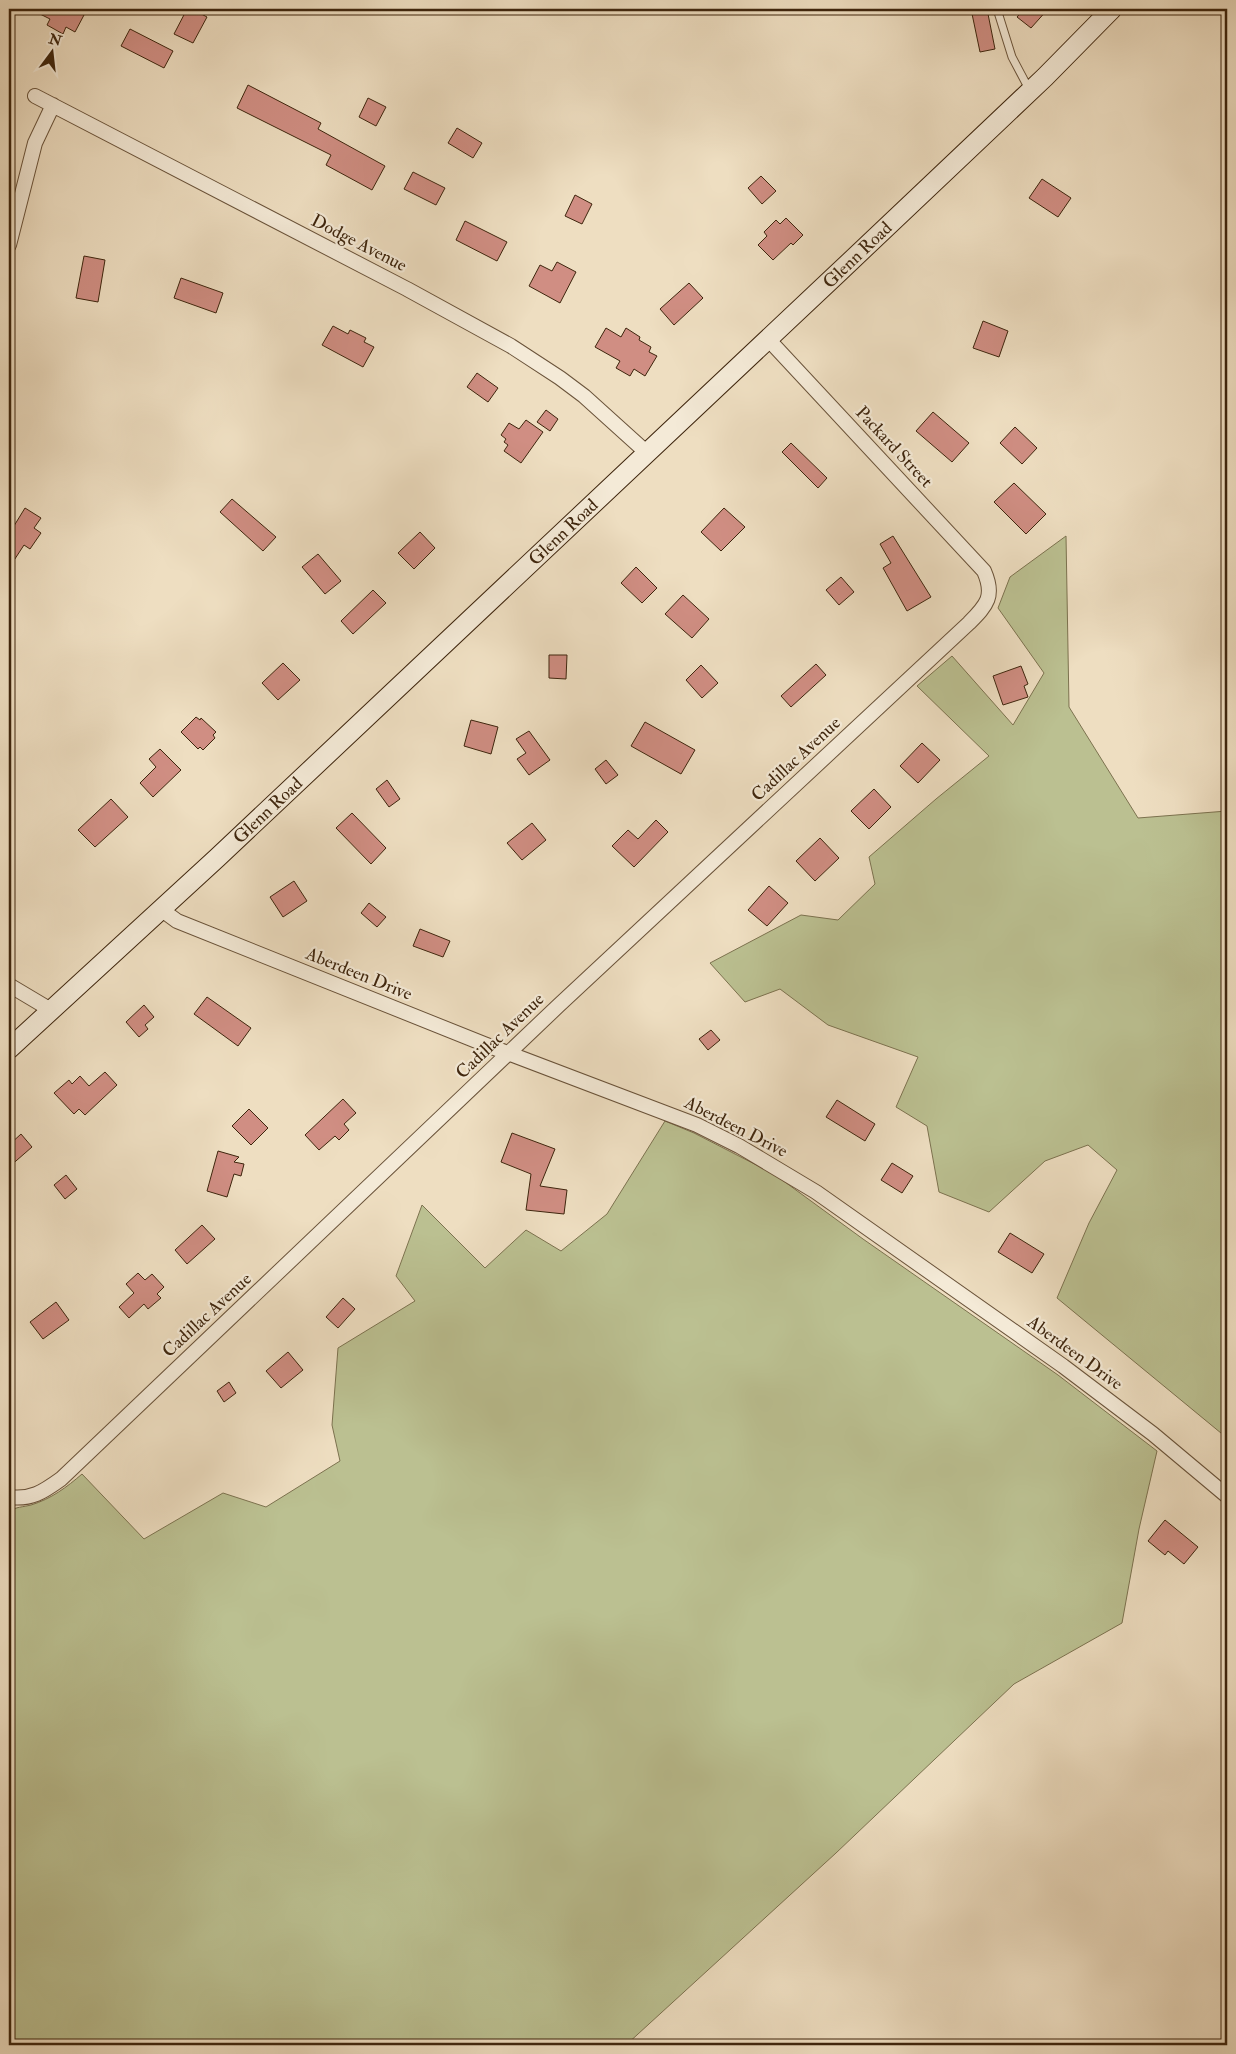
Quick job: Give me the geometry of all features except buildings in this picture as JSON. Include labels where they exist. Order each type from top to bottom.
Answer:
[{"type":"street","name":"Glenn Road","points":[[9,1050],[162,910],[768,339],[1030,91],[1112,9]]},
{"type":"street","name":"Dodge Avenue","points":[[35,96],[415,293],[511,346],[584,396],[646,452]]},
{"type":"street","points":[[9,245],[35,143],[53,105]]},
{"type":"street","name":"Packard Street","points":[[768,339],[984,571],[989,583]]},
{"type":"street","name":"Cadillac Avenue","points":[[13,1498],[29,1498],[46,1490],[62,1479],[509,1054],[969,623],[987,603],[990,593],[989,583]]},
{"type":"street","name":"Aberdeen Drive","points":[[162,910],[177,920],[509,1054],[697,1125],[739,1146],[816,1192],[1063,1366],[1153,1434],[1227,1496]]},
{"type":"street","points":[[9,985],[51,1010]]},
{"type":"lane","points":[[996,9],[1012,57],[1030,91]]},
{"type":"green space","points":[[1066,536],[1069,707],[1138,818],[1227,811],[1227,1438],[1057,1298],[1089,1223],[1117,1170],[1088,1145],[1045,1161],[989,1212],[939,1192],[927,1126],[896,1107],[918,1057],[828,1025],[780,989],[745,1002],[710,963],[801,915],[838,920],[875,884],[869,857],[989,756],[917,686],[952,656],[1013,725],[1044,673],[998,608],[1010,577]]},
{"type":"green space","points":[[665,1121],[694,1133],[774,1174],[863,1239],[1058,1375],[1157,1451],[1139,1529],[1122,1623],[1014,1684],[836,1853],[626,2045],[9,2045],[9,1511],[31,1505],[52,1496],[82,1474],[144,1539],[223,1493],[266,1507],[340,1461],[332,1425],[338,1348],[415,1301],[396,1276],[422,1205],[485,1268],[526,1230],[561,1251],[607,1214]]}]
